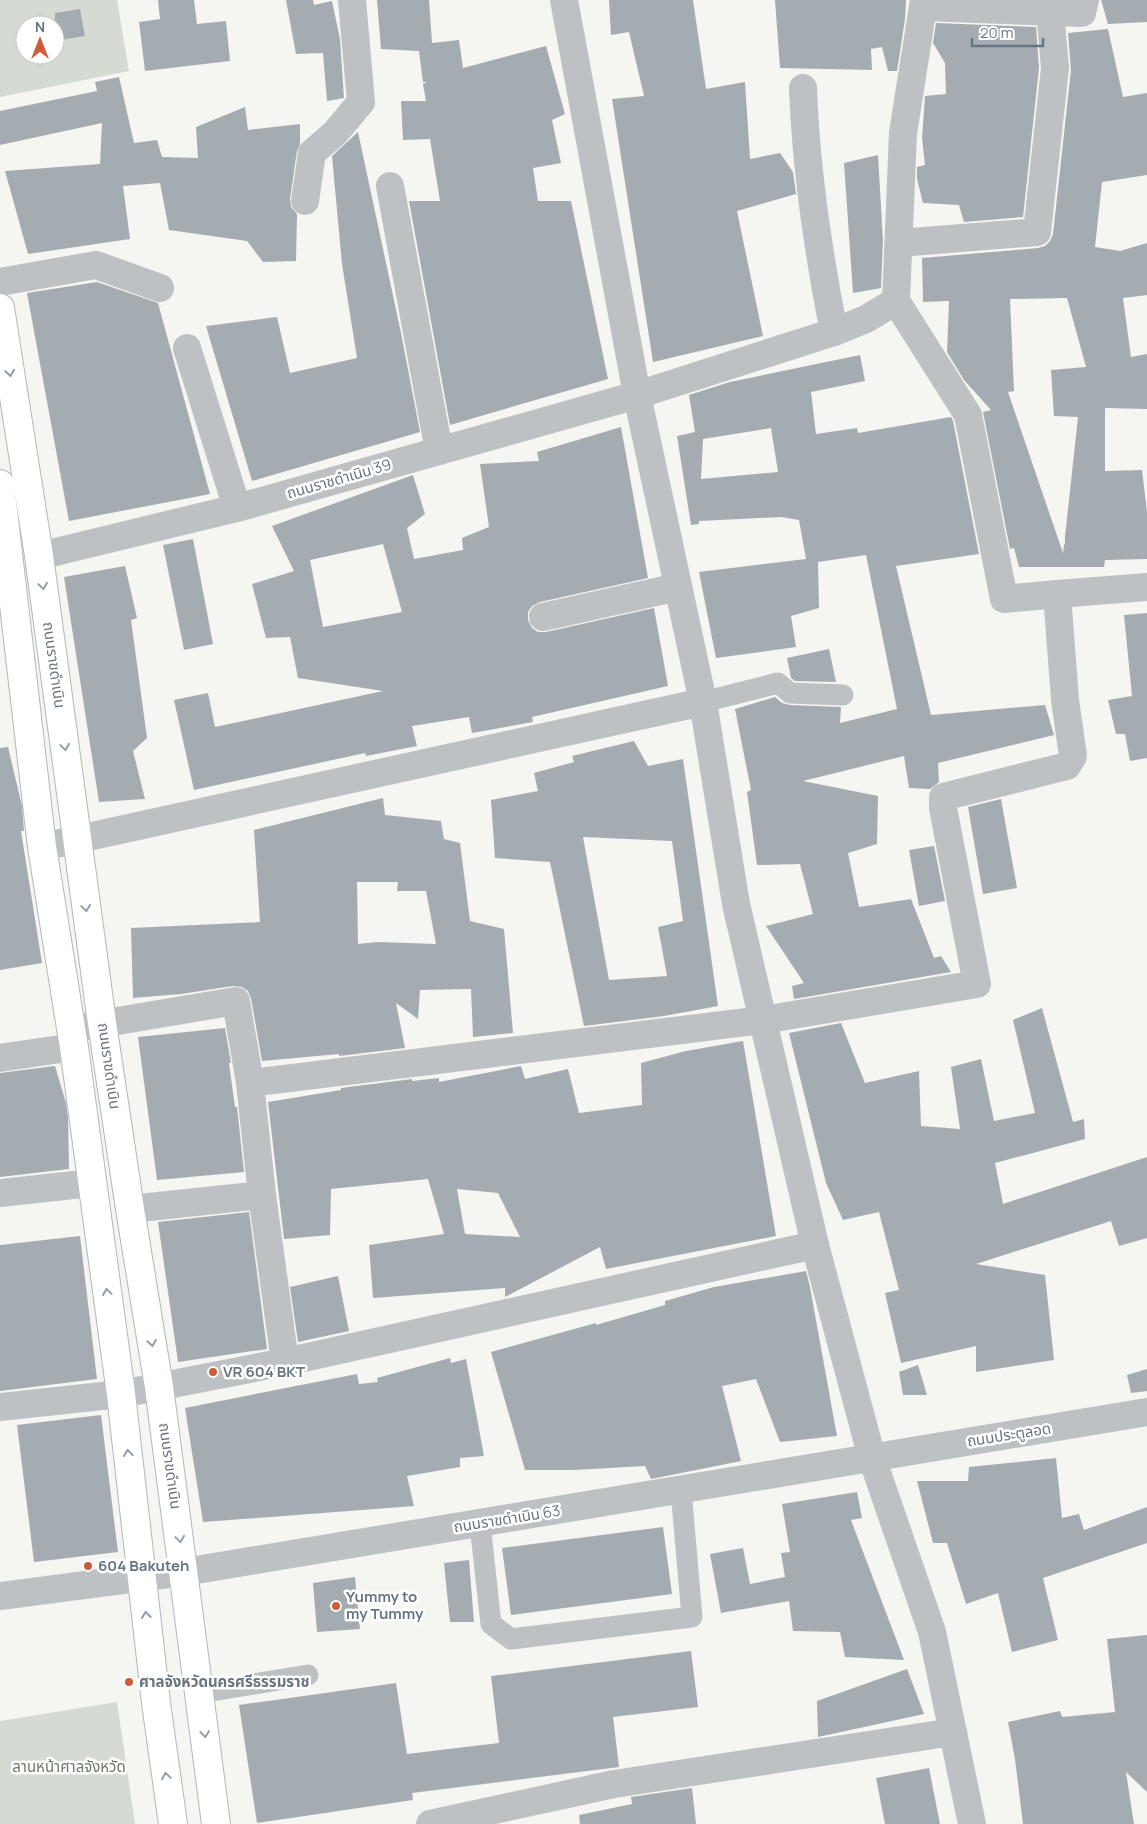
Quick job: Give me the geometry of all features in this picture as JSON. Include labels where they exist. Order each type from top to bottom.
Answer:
[{"type":"main road","name":"ถนนราขดำเนิน","points":[[0,308],[39,556],[102,1023],[159,1387],[216,1824]]},
{"type":"main road","name":"ถนนราขดำเนิน","points":[[0,484],[5,564],[42,847],[72,1038],[121,1394],[156,1703],[173,1824]]},
{"type":"main road","points":[[5,564],[39,556]]},
{"type":"street","points":[[305,201],[312,153],[335,133],[361,102],[352,0]]},
{"type":"street","points":[[564,0],[637,395],[702,702],[736,904],[815,1245],[872,1458],[932,1632],[972,1824]]},
{"type":"street","points":[[1085,0],[1082,13],[923,3],[904,133],[896,301],[968,415],[1004,599],[1147,587]]},
{"type":"street","points":[[899,243],[1037,232],[1055,68],[1050,11]]},
{"type":"street","points":[[803,88],[805,138],[819,252],[834,332]]},
{"type":"street","points":[[390,186],[440,451]]},
{"type":"street","points":[[0,282],[96,265],[160,288]]},
{"type":"street","name":"ถนนราชดำเนิน 39","points":[[39,556],[237,508],[637,395],[834,332],[866,319],[896,301]]},
{"type":"street","points":[[187,348],[237,508]]},
{"type":"street","points":[[543,617],[678,588]]},
{"type":"street","points":[[250,1084],[764,1020],[977,984],[943,808],[943,797],[1067,766],[1072,756],[1065,700],[1057,594]]},
{"type":"street","points":[[42,847],[778,684],[790,692],[843,694]]},
{"type":"street","points":[[0,1058],[72,1038],[102,1023],[236,1001],[250,1084],[262,1195],[285,1362]]},
{"type":"street","points":[[0,1193],[92,1183]]},
{"type":"street","points":[[130,1209],[262,1195]]},
{"type":"street","points":[[0,1406],[121,1394],[159,1387],[285,1362],[815,1245]]},
{"type":"street","name":"ถนนประตูลอด","points":[[872,1458],[1147,1412]]},
{"type":"street","name":"ถนนราขดำเนิน 63","points":[[0,1596],[142,1579],[872,1458]]},
{"type":"street","points":[[480,1524],[491,1624],[511,1640],[692,1617],[681,1490]]},
{"type":"street","points":[[200,1693],[308,1675]]},
{"type":"street","points":[[445,1823],[614,1784],[953,1732]]},
{"type":"green space","points":[[0,0],[117,0],[129,71],[0,97]]},
{"type":"green space","name":"ลานหน้าศาลจังหวัด","points":[[117,1702],[135,1824],[0,1824],[0,1721]]},
{"type":"building","points":[[158,0],[194,0],[197,24],[226,21],[230,61],[145,71],[139,22],[160,19]]},
{"type":"building","points":[[286,0],[313,0],[314,5],[332,1],[340,39],[344,98],[327,101],[323,53],[296,54]]},
{"type":"building","points":[[377,0],[429,0],[432,43],[459,40],[463,68],[546,46],[565,114],[552,120],[561,163],[533,168],[538,201],[571,201],[608,379],[450,425],[409,201],[440,201],[430,139],[403,140],[401,101],[426,101],[423,84],[427,82],[423,82],[419,51],[381,49]]},
{"type":"building","points":[[609,0],[693,0],[706,89],[745,82],[750,159],[780,153],[793,172],[796,194],[737,211],[763,336],[653,362],[612,99],[644,96],[629,32],[611,35]]},
{"type":"building","points":[[775,0],[906,0],[897,71],[888,71],[882,47],[871,49],[872,70],[780,68]]},
{"type":"building","points":[[1101,0],[1147,0],[1147,22],[1108,24]]},
{"type":"building","points":[[80,9],[85,36],[65,39],[65,15],[55,15],[55,13]]},
{"type":"building","points":[[936,23],[1036,27],[1039,68],[1023,217],[964,222],[959,205],[923,203],[917,179],[917,167],[925,165],[922,138],[925,96],[946,94],[945,63],[933,43]]},
{"type":"building","points":[[1108,29],[1123,97],[1147,93],[1147,175],[1102,182],[1095,247],[1120,251],[1147,243],[1147,295],[1123,298],[1131,357],[1147,354],[1147,409],[1105,408],[1105,471],[1142,470],[1147,512],[1147,559],[1105,560],[1104,567],[1019,567],[1014,548],[1010,549],[983,412],[991,410],[964,380],[947,352],[949,301],[923,302],[922,258],[1038,248],[1045,246],[1050,241],[1053,234],[1071,70],[1068,33]],"holes":[[[1067,298],[1086,367],[1051,370],[1054,416],[1078,417],[1063,553],[1008,392],[1014,391],[1010,299]]]},
{"type":"building","points":[[119,77],[134,143],[157,140],[162,157],[198,158],[196,127],[245,107],[248,130],[300,124],[300,145],[297,151],[290,199],[291,207],[297,214],[296,261],[263,262],[247,241],[169,230],[160,183],[123,186],[130,239],[28,254],[5,171],[100,164],[102,123],[0,145],[0,111],[97,91],[95,82]]},
{"type":"building","points":[[358,132],[420,432],[252,481],[206,326],[277,317],[290,373],[357,358],[342,264],[332,156]]},
{"type":"building","points":[[878,155],[883,241],[881,288],[853,293],[844,163]]},
{"type":"building","points":[[97,282],[158,303],[210,494],[69,521],[27,293]]},
{"type":"building","points":[[860,355],[865,381],[811,392],[816,434],[857,428],[858,433],[951,417],[953,421],[979,554],[896,566],[931,715],[1045,705],[1054,735],[938,763],[939,782],[930,789],[909,788],[904,756],[803,781],[878,796],[877,844],[848,853],[859,907],[911,899],[934,958],[941,956],[951,972],[794,999],[792,986],[804,983],[766,926],[813,914],[800,864],[757,865],[747,792],[751,790],[735,709],[775,697],[782,703],[790,705],[841,707],[840,723],[897,709],[866,555],[818,562],[819,608],[791,616],[796,647],[716,658],[699,572],[806,559],[799,520],[781,517],[699,521],[699,524],[691,525],[677,436],[695,432],[689,395],[730,382]],"holes":[[[771,428],[778,472],[701,479],[703,439]]]},
{"type":"building","points":[[621,427],[648,578],[540,602],[532,606],[528,612],[528,620],[532,628],[538,632],[546,632],[654,608],[668,686],[532,717],[533,722],[472,733],[469,717],[412,726],[417,746],[366,756],[365,753],[194,790],[174,700],[208,693],[215,727],[383,691],[298,678],[290,637],[266,638],[252,584],[294,571],[272,526],[413,475],[425,514],[407,528],[414,559],[463,550],[462,538],[489,527],[480,464],[539,461],[537,452]],"holes":[[[383,544],[402,612],[323,627],[310,560]]]},
{"type":"building","points":[[193,539],[213,644],[184,650],[163,545]]},
{"type":"building","points":[[125,566],[137,618],[131,620],[147,738],[133,751],[145,799],[99,802],[64,577]]},
{"type":"building","points":[[1147,613],[1147,758],[1130,761],[1125,734],[1116,734],[1108,700],[1132,696],[1124,615]]},
{"type":"building","points":[[829,649],[836,682],[795,681],[791,678],[787,658]]},
{"type":"building","points":[[634,741],[648,766],[683,759],[718,1006],[664,1016],[584,1026],[550,862],[495,858],[491,800],[538,791],[534,773],[574,762],[572,756]],"holes":[[[583,837],[672,841],[683,921],[658,927],[667,976],[609,980]]]},
{"type":"building","points":[[8,747],[22,806],[24,831],[21,831],[42,963],[0,970],[0,748]]},
{"type":"building","points":[[383,798],[385,815],[441,821],[444,839],[460,843],[470,921],[504,929],[513,1033],[473,1037],[471,989],[420,990],[418,1019],[396,1003],[405,1048],[339,1056],[339,1054],[262,1061],[251,998],[248,991],[242,987],[233,986],[181,994],[133,998],[131,928],[260,922],[254,830]],"holes":[[[357,882],[398,882],[397,891],[426,891],[436,944],[378,942],[358,944]]]},
{"type":"building","points":[[1001,799],[1017,888],[983,894],[968,807]]},
{"type":"building","points":[[934,846],[945,901],[919,906],[909,850]]},
{"type":"building","points":[[1042,1008],[1073,1122],[1084,1119],[1085,1139],[995,1163],[1003,1204],[1147,1157],[1147,1238],[1119,1246],[1111,1221],[976,1264],[1045,1275],[1054,1360],[976,1372],[976,1346],[901,1363],[885,1293],[899,1290],[879,1212],[843,1220],[826,1183],[789,1033],[841,1023],[865,1083],[919,1071],[921,1126],[960,1129],[951,1067],[981,1059],[994,1121],[1035,1113],[1013,1020]]},
{"type":"building","points":[[225,1028],[231,1063],[229,1063],[235,1107],[237,1107],[244,1172],[157,1180],[138,1037]]},
{"type":"building","points":[[743,1041],[776,1236],[606,1269],[600,1247],[505,1297],[505,1288],[373,1298],[369,1245],[444,1234],[428,1179],[331,1189],[330,1235],[284,1239],[268,1102],[341,1090],[341,1088],[412,1079],[412,1081],[439,1078],[439,1082],[521,1066],[525,1079],[568,1069],[579,1113],[642,1105],[641,1063],[686,1051]],"holes":[[[457,1189],[498,1193],[520,1237],[465,1234]]]},
{"type":"building","points":[[55,1066],[66,1103],[68,1117],[69,1169],[0,1177],[0,1073]]},
{"type":"building","points":[[249,1212],[267,1349],[178,1362],[158,1222]]},
{"type":"building","points":[[80,1236],[97,1379],[0,1391],[0,1245]]},
{"type":"building","points":[[806,1271],[837,1436],[780,1442],[756,1379],[722,1386],[741,1461],[651,1479],[645,1466],[574,1470],[525,1470],[491,1352],[665,1305],[665,1301],[714,1287]]},
{"type":"building","points":[[338,1276],[349,1331],[298,1342],[290,1287]]},
{"type":"building","points":[[450,1358],[451,1363],[466,1359],[484,1456],[460,1458],[460,1467],[407,1476],[414,1506],[203,1522],[185,1408],[357,1374],[359,1384],[378,1382],[377,1378]]},
{"type":"building","points":[[918,1365],[927,1395],[903,1395],[899,1372]]},
{"type":"building","points":[[1147,1369],[1147,1391],[1131,1393],[1127,1375]]},
{"type":"building","points":[[101,1415],[118,1552],[34,1562],[17,1425]]},
{"type":"building","points":[[1056,1458],[1062,1518],[1079,1514],[1084,1530],[1147,1507],[1147,1543],[1043,1578],[1058,1640],[1012,1652],[998,1593],[966,1604],[947,1543],[933,1543],[917,1481],[968,1481],[969,1467]]},
{"type":"building","points":[[857,1492],[862,1518],[851,1520],[904,1660],[845,1657],[840,1632],[793,1631],[789,1601],[721,1613],[710,1554],[743,1548],[750,1584],[785,1577],[781,1553],[790,1552],[782,1504]]},
{"type":"building","points":[[663,1527],[672,1594],[511,1615],[502,1548]]},
{"type":"building","points":[[469,1560],[474,1622],[450,1622],[444,1563]]},
{"type":"building","name":"Yummy to my Tummy","points":[[355,1577],[360,1629],[317,1632],[313,1583]]},
{"type":"building","points":[[1147,1635],[1147,1792],[1126,1772],[1134,1824],[1023,1824],[1015,1759],[1008,1722],[1060,1711],[1062,1717],[1115,1712],[1107,1639]]},
{"type":"building","points":[[691,1651],[698,1707],[613,1717],[619,1767],[412,1793],[413,1800],[257,1823],[239,1705],[396,1683],[407,1754],[499,1743],[491,1676]]},
{"type":"building","points":[[907,1669],[924,1714],[818,1737],[817,1701]]},
{"type":"building","points":[[929,1768],[940,1824],[885,1824],[876,1778]]},
{"type":"building","points":[[692,1788],[696,1824],[580,1824],[579,1815],[632,1804],[631,1797]]},
{"type":"place","name":"VR 604 BKT","points":[[213,1372]]},
{"type":"place","name":"604 Bakuteh","points":[[88,1566]]},
{"type":"place","name":"Yummy to my Tummy","points":[[336,1606]]},
{"type":"place","name":"ศาลจังหวัดนครศรีธรรมราช","points":[[129,1682]]}]
